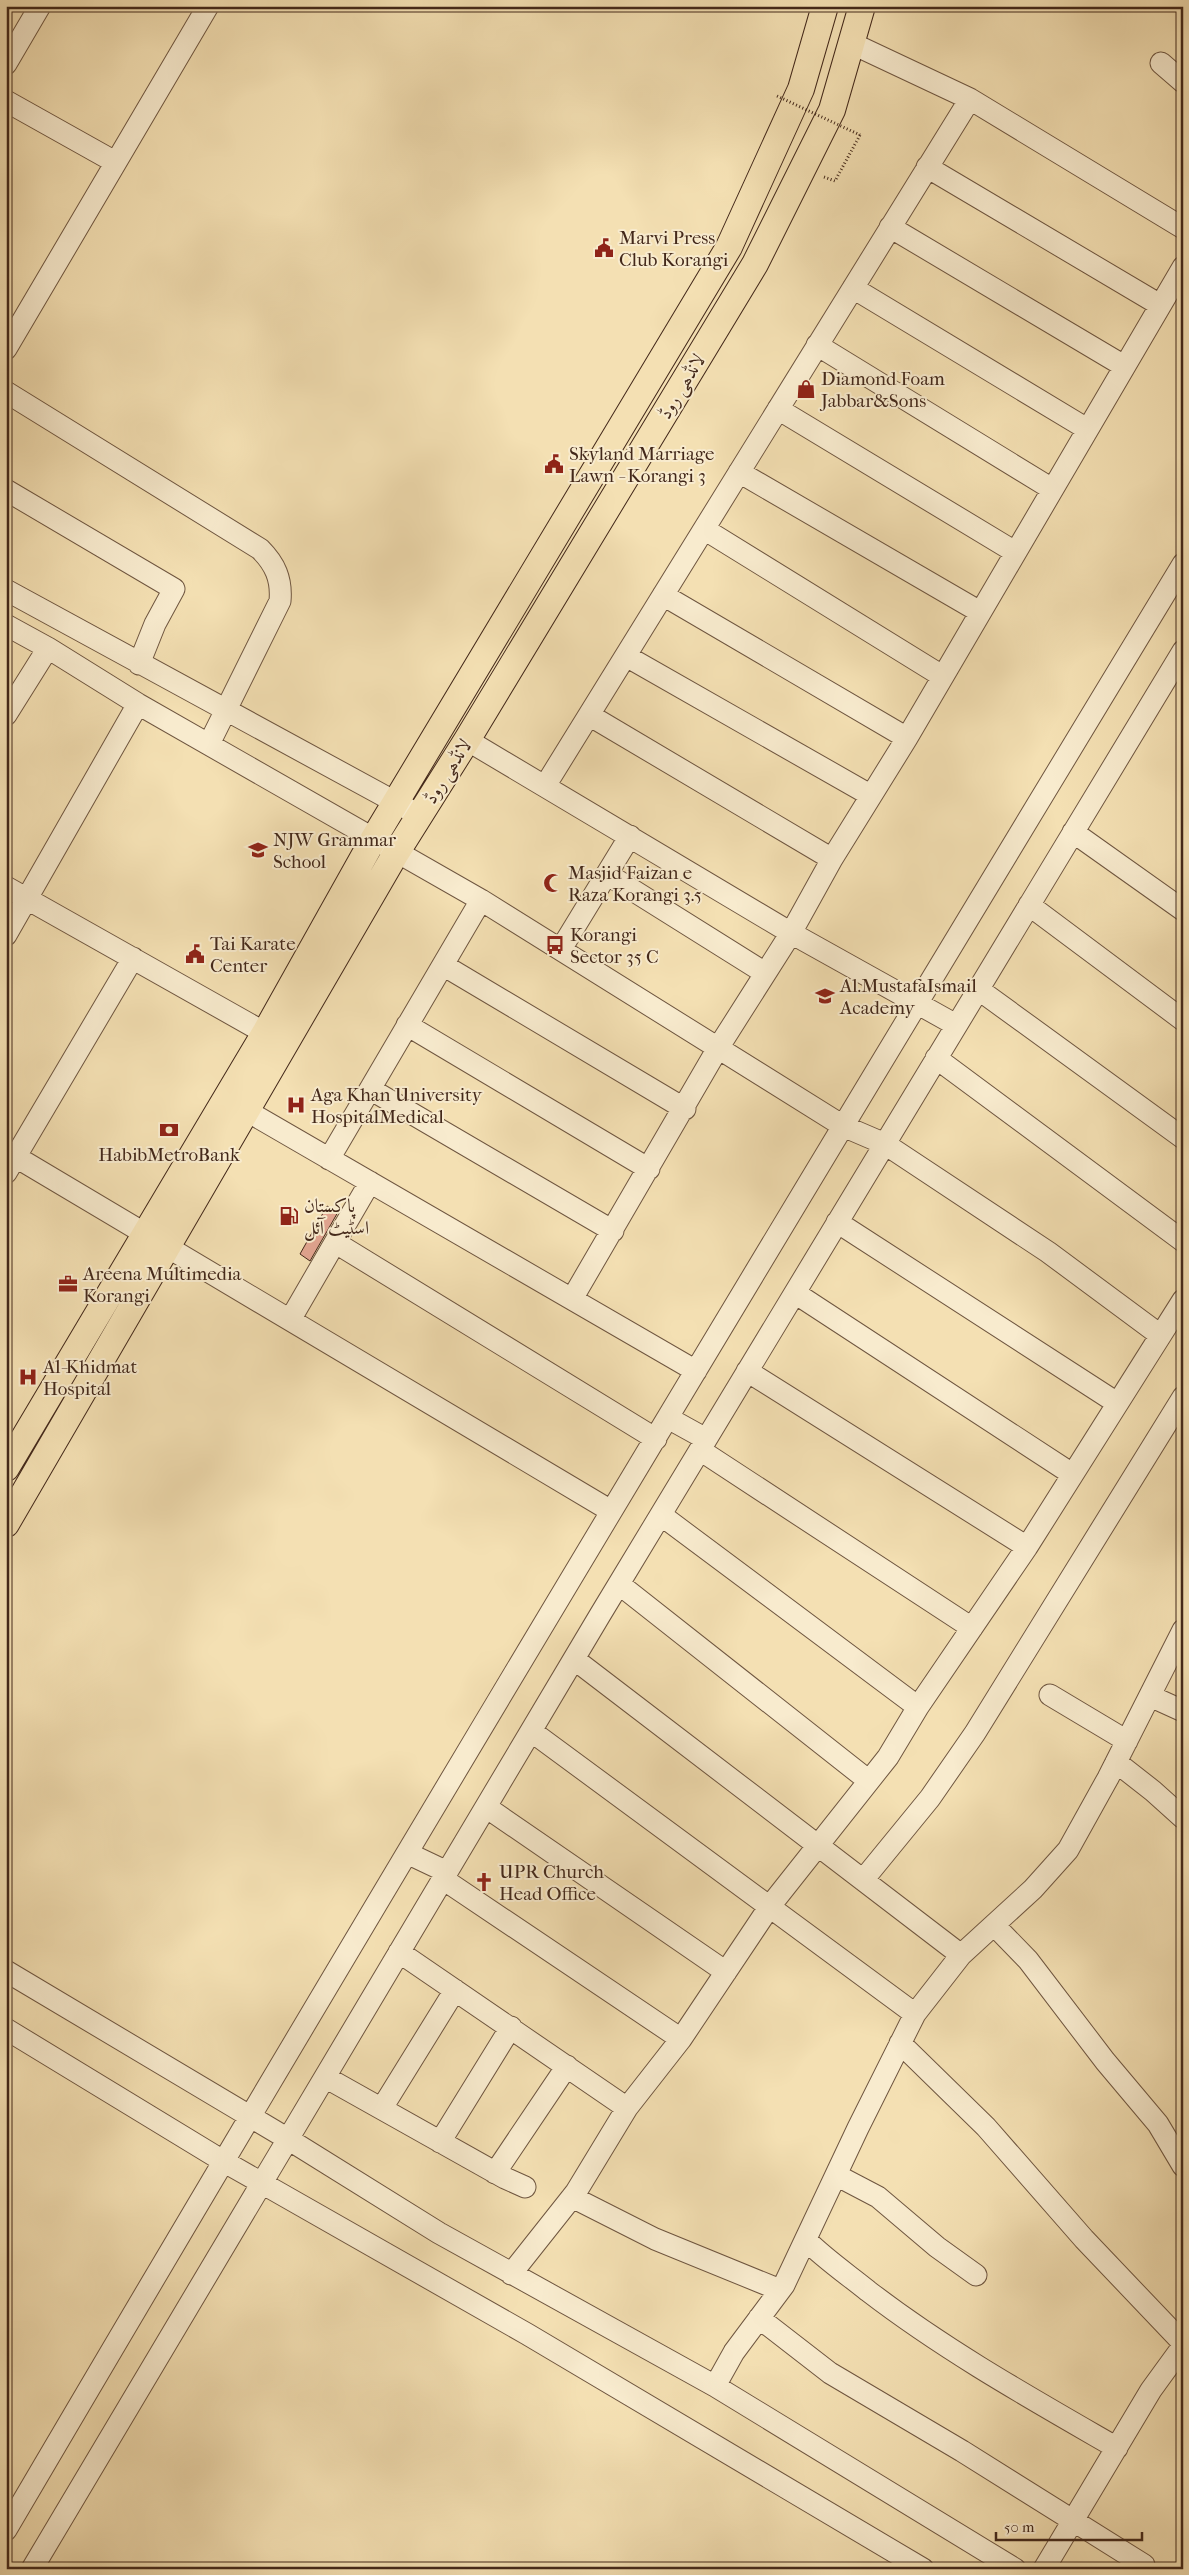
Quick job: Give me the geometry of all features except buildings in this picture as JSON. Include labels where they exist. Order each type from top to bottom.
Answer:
[{"type":"main road","name":"لانڈھی روڈ","points":[[6,1524],[265,1033],[373,840],[729,246],[801,89],[825,6]]},
{"type":"main road","name":"لانڈھی روڈ","points":[[6,1468],[156,1240],[246,1111],[396,853],[467,740],[754,264],[832,110],[862,6]]},
{"type":"street","points":[[6,64],[40,6]]},
{"type":"street","points":[[6,349],[208,6]]},
{"type":"street","points":[[851,43],[970,99],[1183,228]]},
{"type":"street","points":[[1162,63],[1183,82]]},
{"type":"street","points":[[545,786],[970,99]]},
{"type":"street","points":[[6,101],[115,162]]},
{"type":"street","points":[[927,167],[1160,305]]},
{"type":"street","points":[[890,227],[1124,366]]},
{"type":"street","points":[[572,1299],[685,1109],[718,1048],[791,934],[832,859],[907,738],[1183,267]]},
{"type":"street","points":[[853,288],[1087,430]]},
{"type":"street","points":[[817,345],[1052,489]]},
{"type":"street","points":[[6,392],[260,549],[272,561],[281,586],[280,601],[209,744]]},
{"type":"street","points":[[778,408],[1015,552]]},
{"type":"street","points":[[739,472],[980,612]]},
{"type":"street","points":[[6,490],[174,589],[155,624],[138,664]]},
{"type":"street","points":[[704,528],[942,676]]},
{"type":"street","points":[[6,2530],[249,2116],[611,1511],[1183,564]]},
{"type":"street","points":[[6,590],[138,664],[419,815]]},
{"type":"street","points":[[663,595],[907,738]]},
{"type":"street","points":[[6,625],[48,648],[138,704],[481,900],[843,1126],[885,1144],[1048,1252],[1160,1335]]},
{"type":"street","points":[[6,715],[48,648]]},
{"type":"street","points":[[626,656],[870,796]]},
{"type":"street","points":[[32,2569],[660,1515],[1181,656]]},
{"type":"street","points":[[6,935],[138,704]]},
{"type":"street","points":[[589,715],[832,859]]},
{"type":"street","points":[[467,740],[791,934],[956,1025]]},
{"type":"street","points":[[1073,832],[1183,910]]},
{"type":"street","points":[[561,950],[630,836]]},
{"type":"street","points":[[607,874],[765,973]]},
{"type":"street","points":[[6,887],[265,1033]]},
{"type":"street","points":[[329,1159],[481,900]]},
{"type":"street","points":[[1029,905],[1183,1020]]},
{"type":"street","points":[[133,958],[9,1160],[156,1240],[611,1511]]},
{"type":"street","points":[[443,965],[685,1109]]},
{"type":"street","points":[[978,990],[1183,1138]]},
{"type":"street","points":[[407,1025],[649,1168]]},
{"type":"street","points":[[936,1058],[1183,1241]]},
{"type":"street","points":[[370,1089],[613,1231]]},
{"type":"street","points":[[246,1111],[696,1371]]},
{"type":"street","points":[[290,1320],[370,1182]]},
{"type":"street","points":[[837,1222],[1117,1403]]},
{"type":"street","points":[[336,1243],[656,1439]]},
{"type":"street","points":[[795,1293],[1072,1474]]},
{"type":"street","points":[[511,2274],[572,2197],[627,2108],[681,2039],[770,1906],[817,1844],[888,1757],[918,1707],[1027,1547],[1183,1300]]},
{"type":"street","points":[[748,1371],[1027,1547]]},
{"type":"street","points":[[863,1880],[930,1798],[975,1733],[1183,1397]]},
{"type":"street","points":[[668,1418],[972,1628]]},
{"type":"street","points":[[660,1515],[918,1707]]},
{"type":"street","points":[[619,1584],[869,1780]]},
{"type":"street","points":[[715,2386],[734,2352],[780,2290],[806,2240],[900,2043],[916,2014],[961,1954],[1033,1889],[1068,1850],[1127,1741],[1183,1630]]},
{"type":"street","points":[[574,1659],[961,1954]]},
{"type":"street","points":[[1050,1694],[1127,1741]]},
{"type":"street","points":[[1150,1696],[1183,1711]]},
{"type":"street","points":[[531,1731],[916,2014]]},
{"type":"street","points":[[1116,1762],[1153,1790],[1183,1818]]},
{"type":"street","points":[[486,1807],[726,1972]]},
{"type":"street","points":[[407,1853],[445,1876],[681,2039]]},
{"type":"street","points":[[994,1925],[1028,1960],[1105,2061],[1158,2124],[1183,2166]]},
{"type":"street","points":[[399,1952],[627,2108]]},
{"type":"street","points":[[6,1971],[288,2139],[439,2233],[715,2386],[1015,2569]]},
{"type":"street","points":[[382,2108],[455,1990]]},
{"type":"street","points":[[440,2142],[511,2027]]},
{"type":"street","points":[[6,2029],[223,2161],[263,2182],[750,2464],[923,2569]]},
{"type":"street","points":[[900,2043],[986,2127],[1084,2239],[1183,2344],[1151,2390],[1044,2569]]},
{"type":"street","points":[[495,2173],[567,2066]]},
{"type":"street","points":[[325,2077],[495,2173],[525,2187]]},
{"type":"street","points":[[836,2176],[878,2197],[937,2247],[976,2275]]},
{"type":"street","points":[[572,2197],[655,2239],[780,2290]]},
{"type":"street","points":[[806,2240],[892,2310],[979,2368],[1116,2448]]},
{"type":"street","points":[[759,2318],[830,2373],[962,2451],[1144,2565]]},
{"type":"path","points":[[777,96],[860,135],[835,181]]},
{"type":"place","name":"Marvi Press Club Korangi","points":[[604,248]]},
{"type":"place","name":"Diamond Foam Jabbar&Sons","points":[[806,389]]},
{"type":"place","name":"Skyland Marriage Lawn - Korangi 3","points":[[554,464]]},
{"type":"place","name":"NJW Grammar School","points":[[258,850]]},
{"type":"place","name":"Masjid Faizan e Raza Korangi 3.5","points":[[553,883]]},
{"type":"place","name":"Korangi Sector 35 C","points":[[555,945]]},
{"type":"place","name":"Tai Karate Center","points":[[195,954]]},
{"type":"place","name":"Al.MustafaIsmail Academy","points":[[825,996]]},
{"type":"place","name":"Aga Khan University HospitalMedical","points":[[296,1105]]},
{"type":"place","name":"HabibMetroBank","points":[[169,1130]]},
{"type":"place","name":"پاکستان اسٹیٹ آئل","points":[[289,1216]]},
{"type":"place","name":"Areena Multimedia Korangi","points":[[68,1284]]},
{"type":"place","name":"Al-Khidmat Hospital","points":[[28,1377]]},
{"type":"place","name":"UPR Church Head Office","points":[[484,1882]]}]
